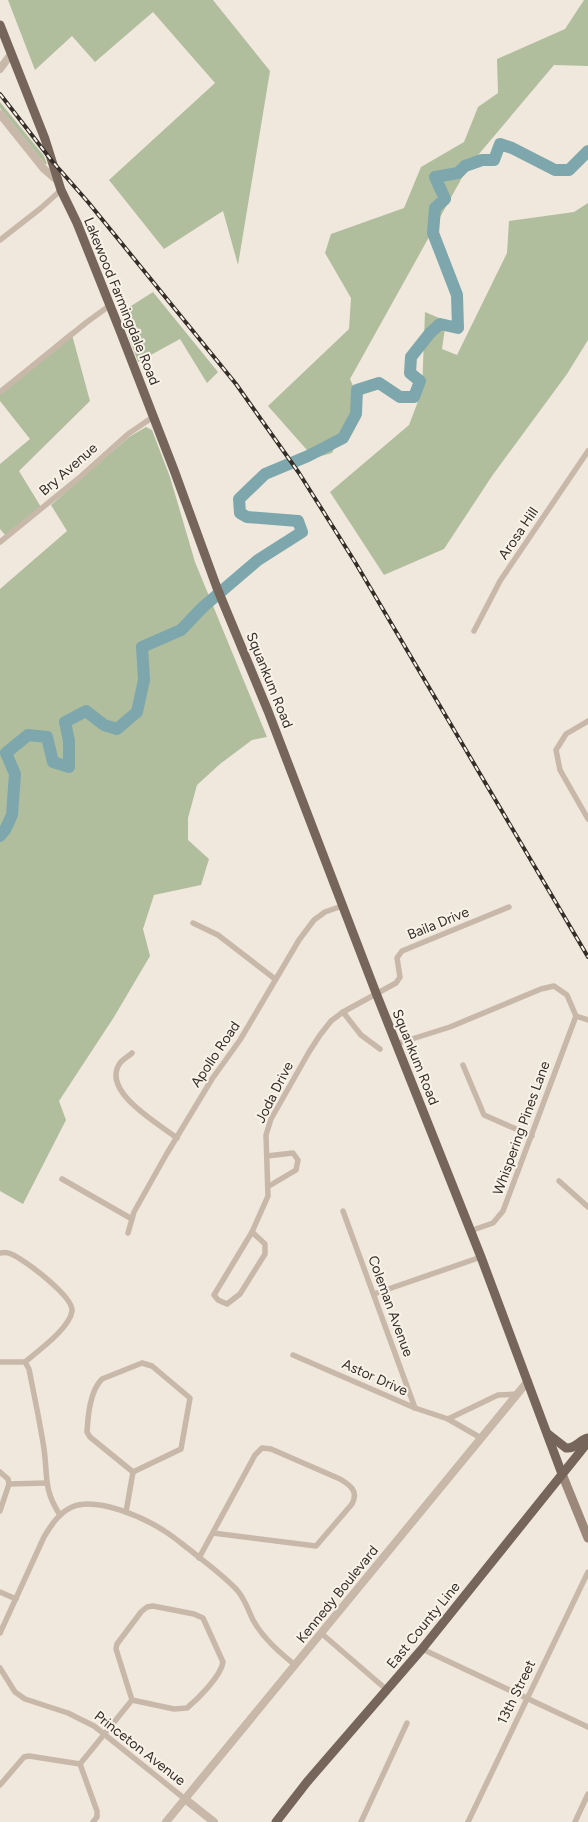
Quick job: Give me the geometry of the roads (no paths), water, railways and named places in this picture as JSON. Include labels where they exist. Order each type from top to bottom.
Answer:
[{"type":"main road","name":"Lakewood Farmingdale Road","points":[[0,25],[45,139],[59,186],[76,223],[153,417],[217,588]]},
{"type":"main road","name":"Squankum Road","points":[[217,588],[268,711],[376,994],[481,1257],[562,1474],[588,1538]]},
{"type":"main road","points":[[548,1434],[566,1448],[574,1447],[583,1439],[588,1438]]},
{"type":"main road","name":"East County Line","points":[[276,1822],[307,1782],[422,1649],[588,1442]]},
{"type":"street","points":[[0,69],[11,54]]},
{"type":"street","points":[[0,114],[59,186],[42,208],[0,240]]},
{"type":"street","points":[[0,392],[109,306]]},
{"type":"street","name":"Bry Avenue","points":[[0,542],[79,478],[128,434],[153,417]]},
{"type":"street","name":"Arosa Hill","points":[[474,631],[500,581],[588,451]]},
{"type":"street","points":[[588,722],[566,734],[556,750],[560,770],[588,818]]},
{"type":"street","name":"Apollo Road","points":[[128,1233],[134,1212],[177,1138],[212,1079],[240,1040],[299,940],[314,920],[325,912],[342,906]]},
{"type":"street","name":"Baila Drive","points":[[376,994],[399,980],[397,958],[402,950],[509,907]]},
{"type":"street","points":[[193,924],[218,935],[275,979]]},
{"type":"street","points":[[396,1044],[450,1027],[541,989],[554,986],[567,995],[576,1016],[588,1020]]},
{"type":"street","name":"Joda Drive","points":[[252,1232],[265,1244],[265,1254],[240,1294],[227,1304],[218,1300],[214,1295],[252,1232],[268,1196],[266,1136],[271,1119],[320,1035],[343,1012],[376,994]]},
{"type":"street","points":[[343,1012],[361,1035],[380,1049]]},
{"type":"street","name":"Whispering Pines Lane","points":[[470,1231],[493,1223],[503,1211],[576,1016]]},
{"type":"street","points":[[132,1053],[121,1062],[116,1072],[116,1083],[124,1095],[177,1138]]},
{"type":"street","points":[[463,1065],[484,1115],[532,1136]]},
{"type":"street","points":[[267,1156],[289,1152],[293,1153],[298,1160],[296,1170],[269,1186]]},
{"type":"street","points":[[62,1179],[132,1220]]},
{"type":"street","points":[[559,1181],[588,1207]]},
{"type":"street","name":"Coleman Avenue","points":[[343,1212],[415,1408]]},
{"type":"street","points":[[0,1253],[9,1253],[27,1262],[54,1286],[72,1306],[70,1319],[25,1362],[0,1362]]},
{"type":"street","points":[[374,1294],[481,1257]]},
{"type":"street","name":"Astor Drive","points":[[293,1355],[415,1408],[448,1419],[481,1438]]},
{"type":"street","points":[[25,1362],[29,1369],[44,1451],[46,1484],[51,1500],[60,1515]]},
{"type":"street","points":[[142,1363],[148,1363],[190,1398],[181,1449],[133,1472],[90,1437],[87,1427],[94,1390],[98,1383],[102,1379],[142,1363]]},
{"type":"street","name":"Kennedy Boulevard","points":[[166,1822],[528,1382]]},
{"type":"street","points":[[448,1419],[498,1395],[518,1394]]},
{"type":"street","points":[[200,1558],[213,1533],[255,1455],[262,1448],[271,1449],[340,1479],[350,1484],[354,1490],[352,1504],[316,1546],[213,1533]]},
{"type":"street","points":[[0,1472],[8,1478],[10,1484],[0,1511]]},
{"type":"street","points":[[126,1512],[133,1472]]},
{"type":"street","points":[[10,1484],[46,1484]]},
{"type":"street","points":[[0,1633],[44,1537],[60,1515],[74,1506],[96,1505],[126,1512],[167,1532],[200,1558],[238,1591],[264,1637],[295,1665]]},
{"type":"street","name":"13th Street","points":[[468,1822],[588,1572]]},
{"type":"street","points":[[0,1592],[16,1600]]},
{"type":"street","points":[[154,1606],[194,1614],[203,1618],[223,1662],[222,1668],[216,1676],[187,1708],[174,1709],[132,1700],[116,1649],[141,1612],[147,1607],[154,1606]]},
{"type":"street","points":[[321,1633],[387,1690]]},
{"type":"street","points":[[422,1649],[588,1727]]},
{"type":"street","name":"Princeton Avenue","points":[[0,1669],[15,1692],[25,1699],[84,1720],[214,1822]]},
{"type":"street","points":[[80,1764],[132,1700]]},
{"type":"street","points":[[361,1822],[407,1723]]},
{"type":"street","points":[[0,1785],[24,1757],[29,1756],[80,1764]]},
{"type":"street","points":[[80,1764],[97,1811],[93,1822]]},
{"type":"street","points":[[575,1822],[588,1794]]},
{"type":"waterway","points":[[0,836],[12,815],[15,774],[6,753],[28,735],[47,737],[53,762],[69,767],[69,741],[65,722],[86,711],[104,725],[117,729],[137,712],[144,680],[142,647],[181,630],[203,607],[258,560],[302,532],[298,521],[247,517],[240,513],[239,499],[265,474],[308,456],[343,438],[356,414],[357,390],[379,383],[400,397],[414,397],[420,381],[410,373],[411,357],[430,333],[440,324],[458,328],[457,295],[433,233],[435,208],[445,199],[435,177],[458,173],[465,166],[482,160],[494,160],[500,144],[512,148],[555,170],[569,170],[588,151]]},
{"type":"railway","points":[[0,94],[52,161],[88,202],[236,384],[299,473],[355,562],[588,957]]}]
